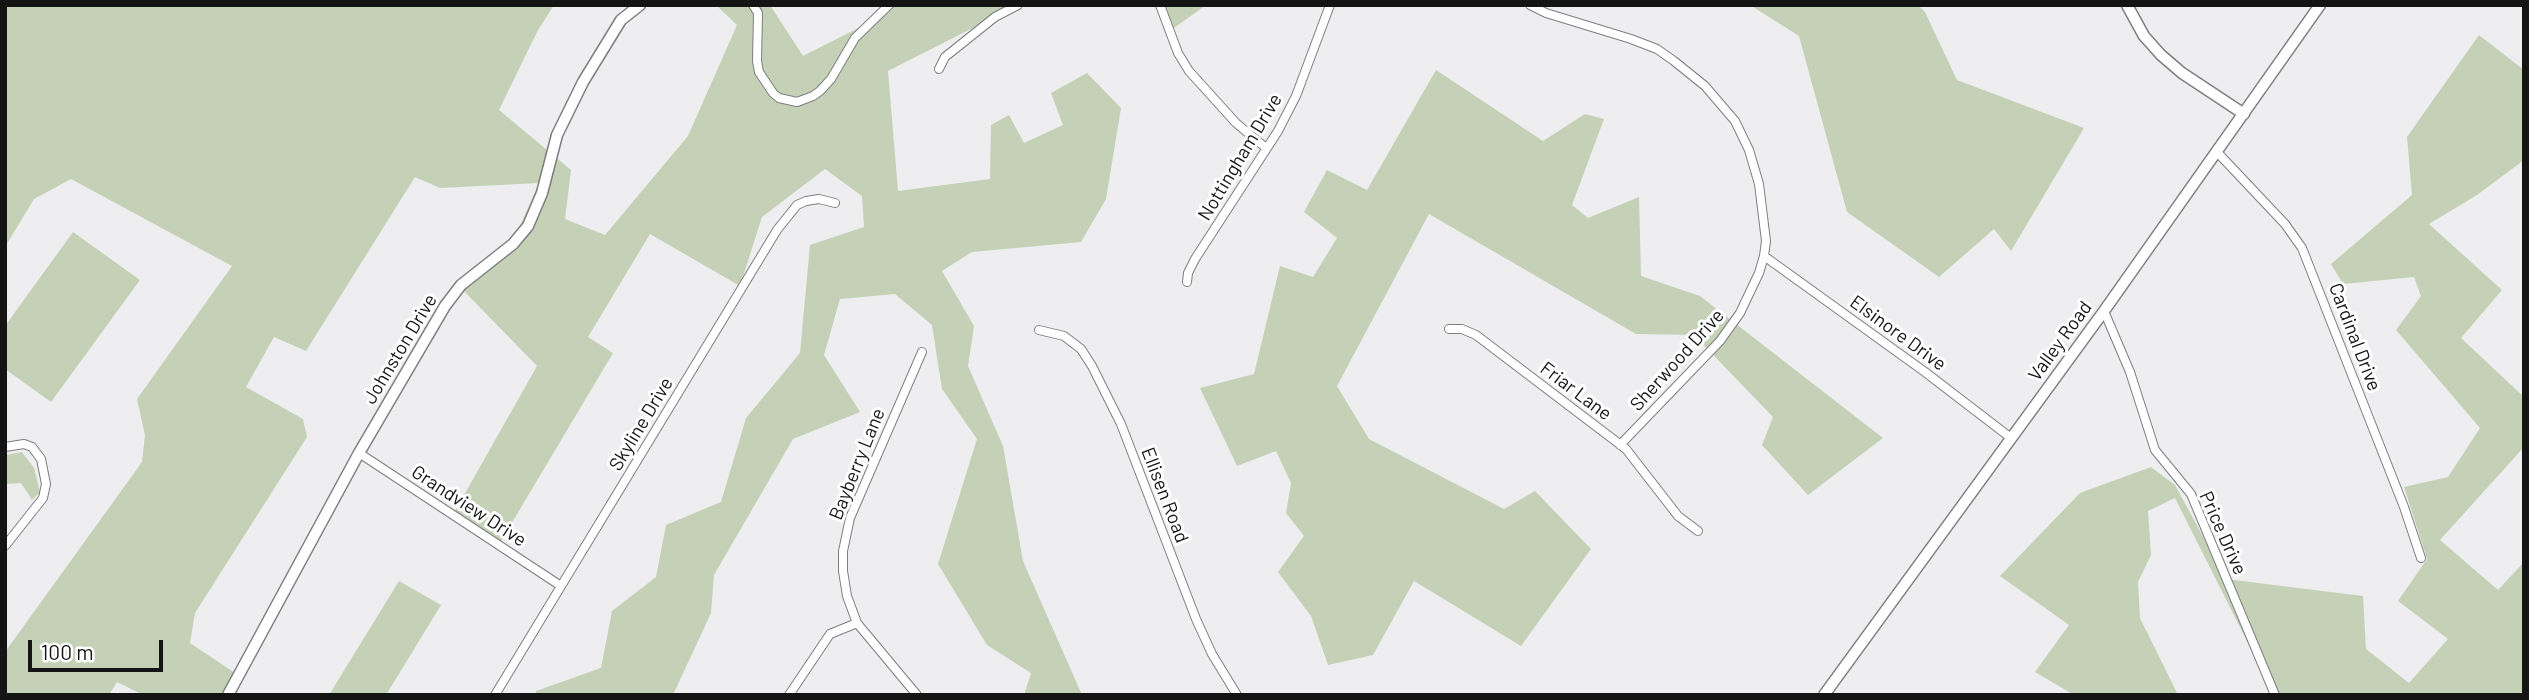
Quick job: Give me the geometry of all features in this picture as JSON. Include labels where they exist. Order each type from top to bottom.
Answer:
[{"type":"street","name":"Johnston Drive","points":[[228,695],[359,453],[444,306],[461,285],[513,244],[528,226],[542,193],[557,135],[583,82],[621,20],[640,5]]},
{"type":"street","points":[[753,5],[758,13],[757,61],[760,72],[779,98],[797,102],[820,91],[831,79],[855,38],[889,5]]},
{"type":"street","points":[[939,69],[945,57],[995,17],[1018,5]]},
{"type":"street","points":[[1160,5],[1178,52],[1189,71],[1236,123],[1266,149]]},
{"type":"street","name":"Nottingham Drive","points":[[1188,282],[1188,273],[1195,259],[1278,131],[1296,96],[1330,5]]},
{"type":"street","name":"Sherwood Drive","points":[[1530,5],[1546,13],[1657,49],[1705,86],[1726,107],[1749,150],[1759,184],[1766,241],[1764,257],[1740,313],[1720,341],[1620,445]]},
{"type":"street","points":[[2127,5],[2144,36],[2161,55],[2182,73],[2244,114]]},
{"type":"street","name":"Valley Road","points":[[1824,695],[2104,311],[2320,5]]},
{"type":"street","name":"Cardinal Drive","points":[[2217,152],[2285,224],[2302,248],[2404,507],[2421,558]]},
{"type":"street","name":"Skyline Drive","points":[[495,695],[777,230],[797,205],[819,199],[835,203]]},
{"type":"street","name":"Elsinore Drive","points":[[1764,257],[1925,372],[2011,438]]},
{"type":"street","name":"Price Drive","points":[[2104,311],[2130,372],[2155,450],[2190,494],[2275,695]]},
{"type":"street","name":"Friar Lane","points":[[1449,329],[1462,329],[1476,335],[1620,445],[1678,516],[1698,531]]},
{"type":"street","name":"Ellisen Road","points":[[1039,330],[1065,336],[1080,349],[1092,366],[1121,424],[1196,619],[1212,654],[1237,695]]},
{"type":"street","name":"Bayberry Lane","points":[[917,695],[857,623],[847,596],[843,571],[846,531],[859,494],[922,352]]},
{"type":"street","points":[[5,447],[23,444],[29,446],[41,459],[45,475],[43,498],[5,546]]},
{"type":"street","name":"Grandview Drive","points":[[359,453],[561,586]]},
{"type":"street","points":[[789,695],[830,634],[857,623]]},
{"type":"green space","points":[[5,5],[554,5],[537,32],[499,110],[571,170],[565,219],[605,235],[688,136],[737,25],[716,5],[770,5],[803,56],[882,16],[890,5],[1018,5],[888,71],[898,191],[990,179],[991,125],[1009,115],[1024,143],[1063,125],[1051,93],[1087,73],[1121,108],[1106,199],[1081,242],[972,252],[942,271],[974,326],[968,366],[1003,446],[1023,561],[1082,695],[1024,695],[1031,673],[987,645],[938,564],[977,439],[942,389],[932,325],[895,294],[840,299],[824,355],[860,412],[793,439],[714,575],[711,613],[673,695],[536,695],[536,691],[601,668],[612,611],[656,577],[666,525],[721,502],[746,418],[800,353],[810,245],[864,227],[862,196],[825,169],[762,217],[740,286],[650,234],[588,337],[613,353],[501,541],[455,511],[537,366],[458,285],[516,235],[539,183],[440,188],[415,177],[306,351],[274,337],[246,387],[303,419],[307,437],[195,613],[190,643],[238,675],[226,695],[143,695],[117,682],[109,695],[5,695],[5,652],[142,462],[145,435],[137,399],[232,266],[71,179],[34,199],[5,247]]},
{"type":"green space","points":[[1157,5],[1206,5],[1167,33]]},
{"type":"green space","points":[[1750,5],[1918,5],[1925,12],[1957,80],[2084,128],[2011,251],[1994,229],[1939,277],[1847,212],[1799,36]]},
{"type":"green space","points":[[2479,35],[2524,70],[2524,160],[2477,195],[2429,224],[2502,290],[2461,338],[2524,397],[2524,447],[2440,540],[2498,590],[2524,562],[2524,695],[2274,695],[2175,498],[2148,511],[2151,555],[2138,582],[2140,618],[2178,695],[2074,695],[2035,672],[2069,625],[2000,576],[2080,493],[2151,467],[2175,485],[2226,579],[2363,596],[2366,649],[2409,683],[2448,639],[2398,601],[2427,559],[2404,487],[2448,477],[2480,428],[2396,330],[2421,296],[2414,277],[2343,284],[2331,264],[2412,195],[2407,137]]},
{"type":"green space","points":[[1436,70],[1543,141],[1585,114],[1604,119],[1572,205],[1588,218],[1639,197],[1641,276],[1700,296],[1883,438],[1808,495],[1762,445],[1773,417],[1694,335],[1636,334],[1429,214],[1337,386],[1369,439],[1504,509],[1535,491],[1591,549],[1521,646],[1414,581],[1373,655],[1328,665],[1311,616],[1278,572],[1304,536],[1286,513],[1291,483],[1276,451],[1237,466],[1200,388],[1254,374],[1280,266],[1313,277],[1337,238],[1304,212],[1327,170],[1367,190]]},
{"type":"green space","points":[[73,232],[140,280],[51,402],[5,369],[5,326]]},
{"type":"green space","points":[[22,452],[34,468],[40,492],[32,500],[21,483],[5,484],[5,455]]},
{"type":"green space","points":[[399,581],[441,605],[386,695],[329,695]]}]
